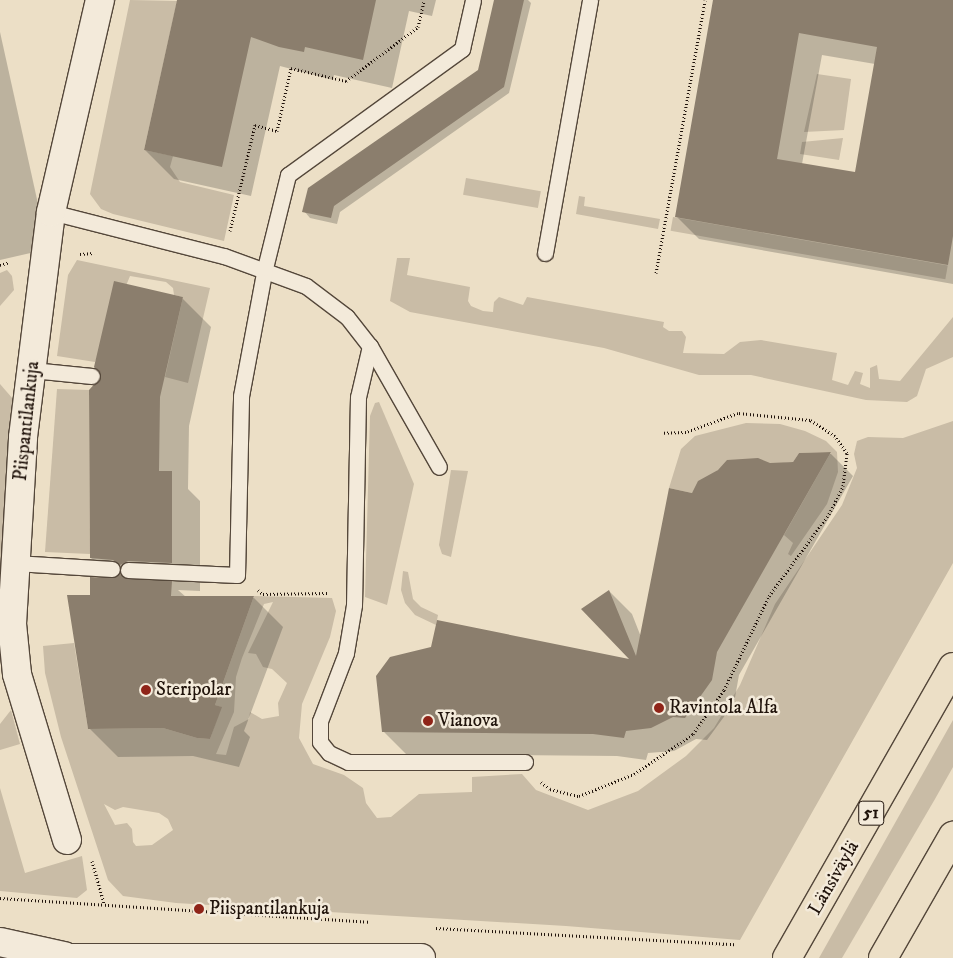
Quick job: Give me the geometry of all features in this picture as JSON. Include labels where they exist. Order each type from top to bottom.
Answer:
[{"type":"highway","name":"Länsiväylä","points":[[787,958],[953,667]]},
{"type":"highway","points":[[883,958],[953,836]]},
{"type":"street","name":"Piispantilankuja","points":[[67,840],[17,674],[12,624],[23,437],[50,212],[100,0]]},
{"type":"street","points":[[0,942],[59,957],[421,958]]},
{"type":"lane","points":[[128,570],[237,575],[240,396],[265,268],[288,175],[462,49],[473,0]]},
{"type":"lane","points":[[546,253],[590,0]]},
{"type":"lane","points":[[50,212],[224,256],[265,268],[306,286],[347,317],[370,346],[439,467]]},
{"type":"lane","points":[[370,346],[358,397],[354,605],[346,653],[320,721],[320,742],[329,753],[348,762],[525,762]]},
{"type":"lane","points":[[32,370],[92,376]]},
{"type":"lane","points":[[15,563],[112,569]]},
{"type":"path","points":[[224,256],[255,125],[277,131],[291,68],[346,81],[418,27],[424,0]]},
{"type":"path","points":[[656,272],[705,0]]},
{"type":"path","points":[[46,255],[102,255]]},
{"type":"path","points":[[525,762],[533,775],[550,790],[579,796],[634,774],[693,734],[724,690],[769,596],[829,514],[843,486],[847,453],[836,436],[810,420],[738,413],[686,432],[663,433]]},
{"type":"path","points":[[264,594],[314,593]]},
{"type":"path","points":[[67,840],[78,850],[90,855],[104,903]]},
{"type":"path","points":[[0,898],[104,903],[378,923]]},
{"type":"path","points":[[426,927],[735,944]]},
{"type":"shaded area","points":[[130,0],[177,1],[144,150],[173,156],[170,167],[180,182],[234,195],[224,241],[113,214],[101,209],[90,194]]},
{"type":"shaded area","points":[[817,74],[851,79],[844,130],[804,132]]},
{"type":"shaded area","points":[[843,138],[839,160],[800,154],[802,142]]},
{"type":"shaded area","points":[[466,178],[541,191],[538,208],[463,195]]},
{"type":"shaded area","points":[[579,196],[585,197],[584,206],[660,219],[658,229],[576,214]]},
{"type":"shaded area","points":[[673,217],[948,265],[945,279],[671,231]]},
{"type":"shaded area","points":[[397,258],[410,258],[407,275],[470,287],[468,301],[471,306],[483,311],[493,312],[494,302],[499,297],[523,305],[527,297],[664,322],[663,327],[669,331],[682,331],[686,337],[683,353],[724,354],[740,342],[761,340],[837,353],[832,380],[848,385],[855,371],[863,373],[860,384],[870,388],[870,368],[877,365],[879,379],[900,381],[953,317],[953,357],[926,369],[917,396],[907,402],[866,400],[751,375],[699,375],[604,348],[410,312],[390,301]]},
{"type":"shaded area","points":[[77,260],[210,288],[188,383],[165,377],[183,297],[174,295],[173,288],[166,282],[130,276],[95,362],[57,356],[68,275]]},
{"type":"shaded area","points":[[7,270],[12,276],[14,290],[0,306],[0,273]]},
{"type":"shaded area","points":[[0,384],[13,399],[13,407],[0,605]]},
{"type":"shaded area","points":[[57,389],[89,390],[90,554],[45,552]]},
{"type":"shaded area","points":[[379,402],[414,484],[387,605],[365,597],[370,416],[375,403]]},
{"type":"shaded area","points":[[953,421],[953,563],[740,940],[566,926],[176,903],[123,896],[108,880],[61,737],[45,673],[43,646],[74,643],[88,729],[163,728],[197,738],[210,739],[221,707],[215,705],[254,596],[332,598],[336,611],[330,637],[302,704],[299,738],[313,764],[344,775],[363,788],[366,803],[377,818],[391,817],[419,794],[472,792],[472,777],[522,774],[536,790],[588,810],[638,791],[686,756],[714,728],[740,685],[775,604],[842,505],[857,468],[854,454],[857,441],[868,437],[903,438]],"holes":[[[273,602],[248,653],[256,654],[263,667],[272,669],[287,683],[278,703],[279,716],[262,719],[250,712],[249,719],[234,727],[226,755],[216,754],[234,712],[236,677],[242,658],[264,604]],[[104,804],[115,810],[123,807],[159,813],[168,819],[173,830],[152,845],[136,846],[133,842],[132,829],[127,823],[115,825]]]},
{"type":"shaded area","points":[[746,423],[780,424],[805,431],[826,441],[837,452],[838,472],[827,504],[791,556],[788,554],[793,543],[784,535],[831,452],[799,453],[793,462],[718,470],[692,493],[669,488],[681,449],[695,436]]},
{"type":"shaded area","points":[[451,470],[468,471],[451,557],[442,554],[439,545]]},
{"type":"shaded area","points":[[403,571],[408,572],[413,599],[421,607],[438,615],[436,625],[415,615],[405,603],[401,590]]},
{"type":"shaded area","points":[[11,710],[20,744],[0,750],[0,724]]},
{"type":"shaded area","points":[[953,720],[953,767],[935,799],[842,958],[819,958]]},
{"type":"shaded area","points":[[0,788],[25,873],[82,856],[87,890],[77,898],[0,891]]},
{"type":"building","points":[[177,0],[376,0],[363,60],[305,47],[304,52],[279,47],[251,37],[222,167],[144,150]]},
{"type":"building","points":[[494,0],[524,0],[504,87],[334,206],[331,218],[302,212],[308,188],[478,70]]},
{"type":"building","points":[[713,0],[953,0],[953,236],[948,265],[675,217]],"holes":[[[799,33],[877,47],[855,172],[777,159]]]},
{"type":"building","points":[[114,281],[183,297],[160,397],[159,471],[172,471],[172,563],[128,561],[120,565],[113,560],[90,558],[89,390],[101,377],[94,367]]},
{"type":"building","points":[[831,452],[717,652],[712,680],[685,718],[673,717],[651,728],[626,731],[624,738],[593,734],[382,732],[376,676],[390,657],[431,647],[437,620],[629,659],[581,609],[609,590],[636,656],[669,488],[692,493],[698,481],[718,470],[727,460],[758,458],[770,463],[793,462],[799,453]]},
{"type":"building","points":[[120,574],[128,579],[172,581],[171,596],[254,596],[215,705],[222,707],[210,739],[197,738],[163,728],[88,729],[67,595],[90,595],[90,577],[112,578]]},
{"type":"place","name":"Steripolar","points":[[146,690]]},
{"type":"place","name":"Ravintola Alfa","points":[[659,708]]},
{"type":"place","name":"Vianova","points":[[428,721]]},
{"type":"place","name":"Piispantilankuja","points":[[199,909]]}]
